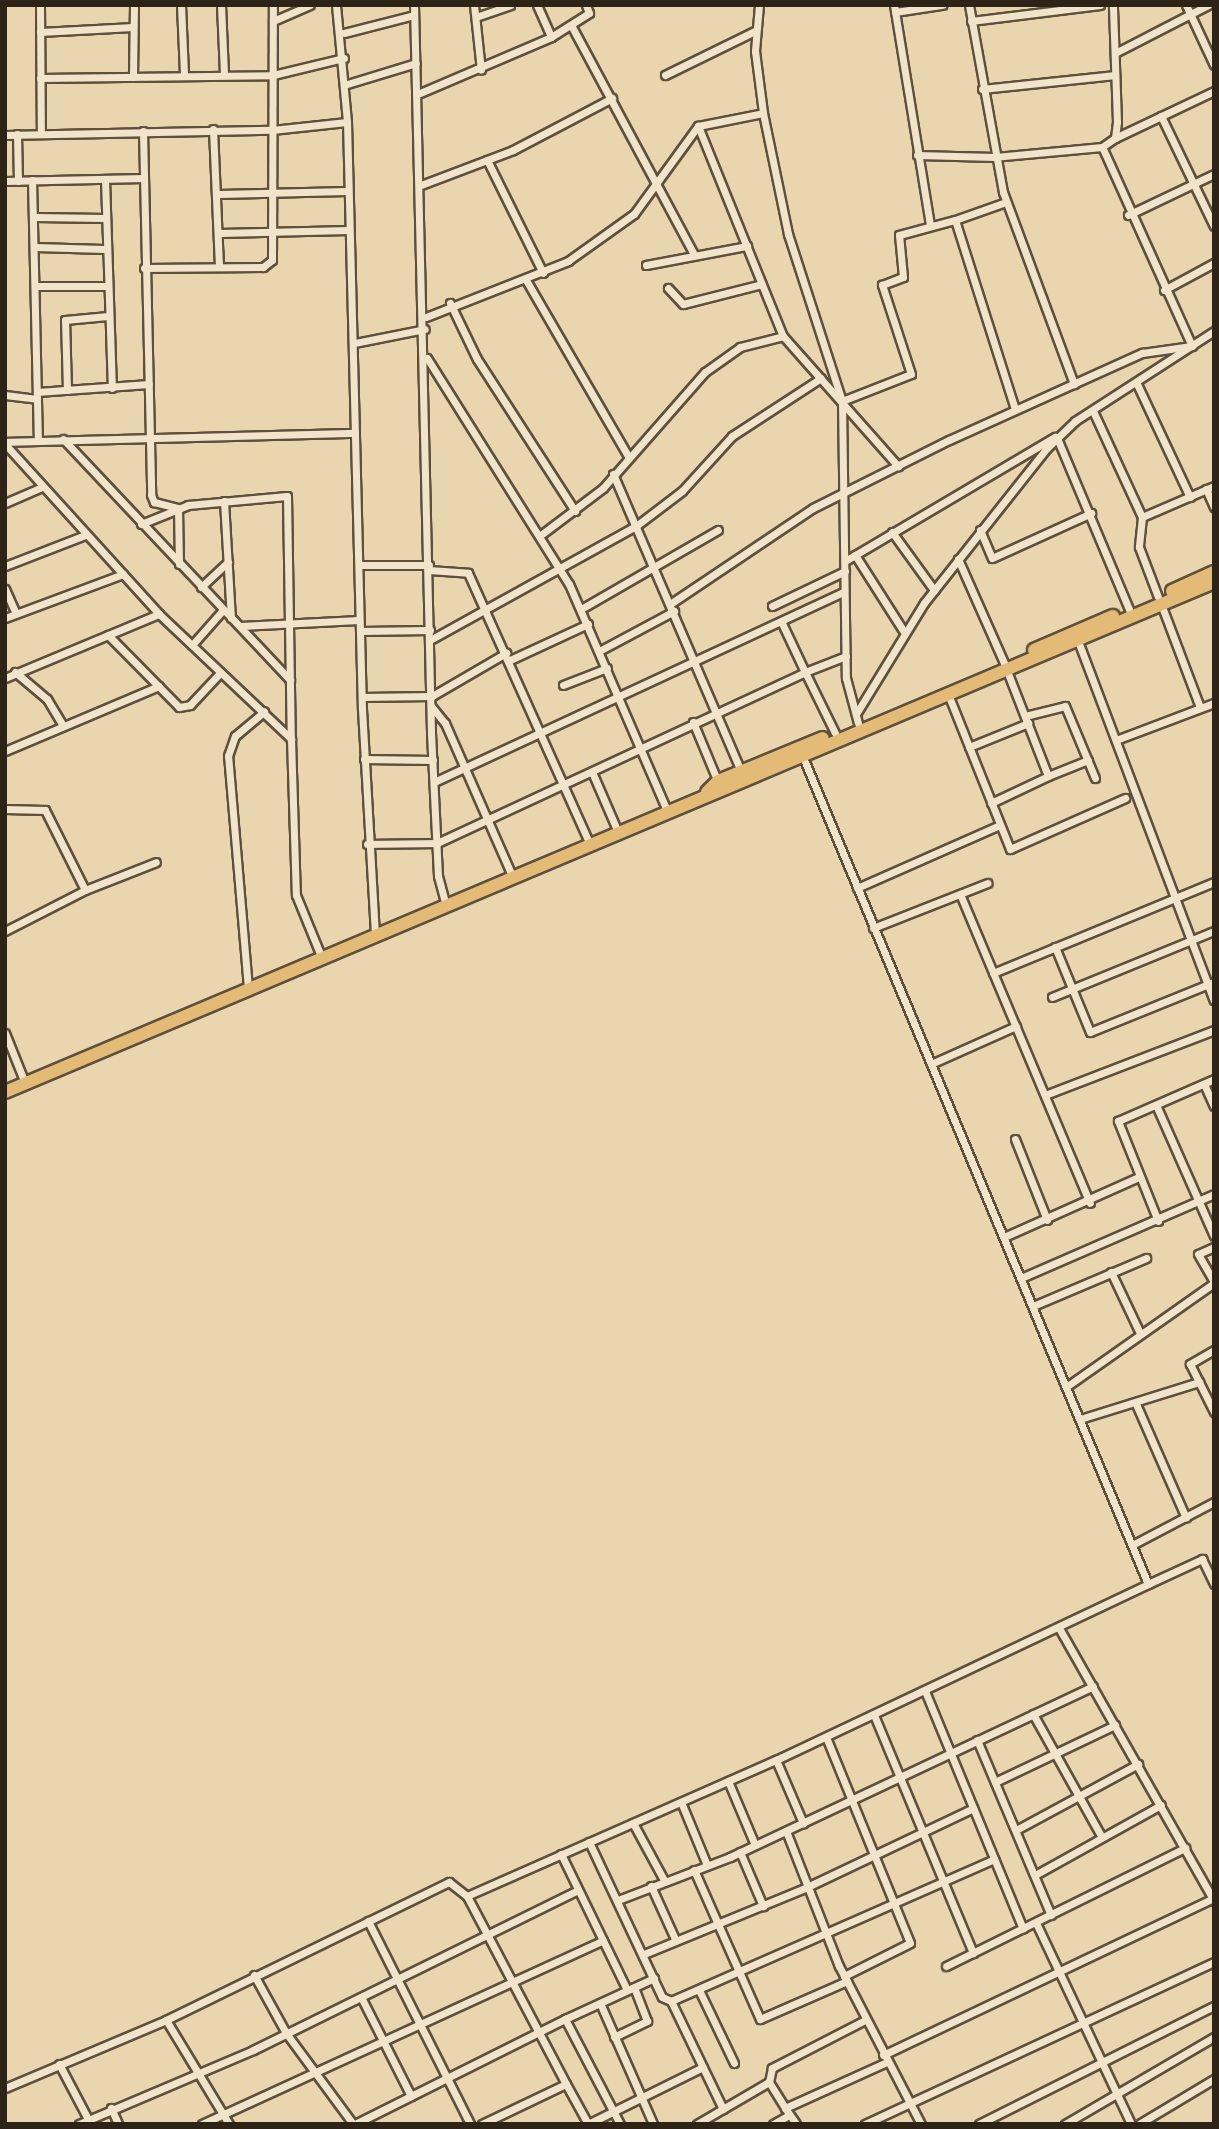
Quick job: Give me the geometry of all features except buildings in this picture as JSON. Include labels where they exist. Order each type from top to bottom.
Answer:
[{"type":"main road","points":[[5,1092],[618,832],[707,792],[741,771],[835,733],[857,718],[1077,641],[1214,572]]},
{"type":"main road","points":[[720,785],[802,755],[948,694],[1129,609],[1214,582]]},
{"type":"street","points":[[40,5],[41,133]]},
{"type":"street","points":[[133,77],[134,5]]},
{"type":"street","points":[[181,5],[184,75]]},
{"type":"street","points":[[221,5],[225,75]]},
{"type":"street","points":[[144,268],[269,264],[275,232],[272,130],[273,5]]},
{"type":"street","points":[[273,21],[310,5]]},
{"type":"street","points":[[336,5],[344,33],[347,191],[355,343],[363,759],[366,844],[375,933]]},
{"type":"street","points":[[414,5],[416,63],[421,93],[433,760],[437,843],[446,905]]},
{"type":"street","points":[[474,5],[481,70]]},
{"type":"street","points":[[476,17],[510,5]]},
{"type":"street","points":[[537,5],[551,37]]},
{"type":"street","points":[[421,93],[481,70],[551,37],[589,13],[586,5]]},
{"type":"street","points":[[759,5],[755,30],[763,113],[788,234],[842,401],[846,493],[846,656],[857,718]]},
{"type":"street","points":[[930,226],[894,9],[942,5]]},
{"type":"street","points":[[969,5],[982,89],[1006,202],[1074,384]]},
{"type":"street","points":[[971,21],[1100,5]]},
{"type":"street","points":[[1113,5],[1115,138]]},
{"type":"street","points":[[1186,5],[1214,65]]},
{"type":"street","points":[[1115,53],[1209,5]]},
{"type":"street","points":[[344,33],[414,15]]},
{"type":"street","points":[[571,25],[661,183],[694,254]]},
{"type":"street","points":[[40,32],[133,27]]},
{"type":"street","points":[[665,75],[755,30]]},
{"type":"street","points":[[40,78],[273,75],[344,58]]},
{"type":"street","points":[[344,85],[416,63]]},
{"type":"street","points":[[982,89],[1115,75]]},
{"type":"street","points":[[917,155],[995,157],[1102,147],[1115,138],[1214,91]]},
{"type":"street","points":[[421,185],[486,160],[612,98]]},
{"type":"street","points":[[426,317],[450,303],[543,273],[634,214],[661,183],[698,126],[763,113]]},
{"type":"street","points":[[1161,116],[1214,226]]},
{"type":"street","points":[[5,135],[272,130],[347,122]]},
{"type":"street","points":[[698,126],[783,336],[898,466]]},
{"type":"street","points":[[214,130],[219,194],[219,266]]},
{"type":"street","points":[[143,131],[144,268],[149,384],[147,436],[152,500],[177,508]]},
{"type":"street","points":[[17,134],[18,181]]},
{"type":"street","points":[[1102,147],[1128,215],[1192,345]]},
{"type":"street","points":[[486,160],[543,273]]},
{"type":"street","points":[[1128,215],[1214,174]]},
{"type":"street","points":[[5,181],[144,178]]},
{"type":"street","points":[[105,179],[104,249],[112,388]]},
{"type":"street","points":[[32,180],[35,217],[38,439]]},
{"type":"street","points":[[219,194],[347,191]]},
{"type":"street","points":[[842,401],[911,373],[882,285],[903,277],[899,235],[955,220],[1006,202]]},
{"type":"street","points":[[35,217],[105,218]]},
{"type":"street","points":[[955,220],[1015,409]]},
{"type":"street","points":[[219,233],[349,230]]},
{"type":"street","points":[[646,265],[747,246]]},
{"type":"street","points":[[35,247],[104,249]]},
{"type":"street","points":[[1164,289],[1214,263]]},
{"type":"street","points":[[526,280],[628,456]]},
{"type":"street","points":[[668,288],[683,304],[762,284]]},
{"type":"street","points":[[35,286],[106,286]]},
{"type":"street","points":[[450,303],[477,359],[575,511]]},
{"type":"street","points":[[67,390],[65,320],[108,316]]},
{"type":"street","points":[[355,343],[425,328]]},
{"type":"street","points":[[845,561],[1059,436],[1213,332]]},
{"type":"street","points":[[542,534],[575,511],[725,356],[783,336]]},
{"type":"street","points":[[601,650],[672,608],[813,508],[1015,409],[1142,353],[1192,345]]},
{"type":"street","points":[[426,357],[542,534],[601,650],[667,810]]},
{"type":"street","points":[[430,640],[561,570],[636,526],[682,491],[732,436],[821,378]]},
{"type":"street","points":[[5,395],[37,396],[67,390],[149,384]]},
{"type":"street","points":[[1137,384],[1190,497]]},
{"type":"street","points":[[1093,411],[1142,517],[1139,547],[1200,707]]},
{"type":"street","points":[[5,443],[38,439],[355,433]]},
{"type":"street","points":[[1059,436],[1129,609]]},
{"type":"street","points":[[857,718],[904,632],[934,590],[1059,436]]},
{"type":"street","points":[[63,439],[290,680]]},
{"type":"street","points":[[5,443],[159,614],[219,674],[291,739]]},
{"type":"street","points":[[613,474],[741,771]]},
{"type":"street","points":[[5,503],[42,487]]},
{"type":"street","points":[[1142,517],[1210,488],[1214,507]]},
{"type":"street","points":[[141,524],[177,508],[287,496],[296,895],[321,956]]},
{"type":"street","points":[[224,501],[230,618]]},
{"type":"street","points":[[177,508],[179,564]]},
{"type":"street","points":[[981,530],[992,558],[1091,513]]},
{"type":"street","points":[[581,609],[656,571],[718,530]]},
{"type":"street","points":[[892,532],[934,590]]},
{"type":"street","points":[[5,566],[85,534]]},
{"type":"street","points":[[855,555],[904,632]]},
{"type":"street","points":[[958,559],[1048,776]]},
{"type":"street","points":[[201,587],[228,562]]},
{"type":"street","points":[[360,565],[465,570],[508,656],[590,844]]},
{"type":"street","points":[[772,606],[845,571]]},
{"type":"street","points":[[5,618],[123,574]]},
{"type":"street","points":[[5,589],[16,614]]},
{"type":"street","points":[[434,782],[540,728],[696,662],[844,592]]},
{"type":"street","points":[[192,645],[223,610]]},
{"type":"street","points":[[5,678],[159,614]]},
{"type":"street","points":[[240,626],[359,620]]},
{"type":"street","points":[[781,621],[835,733]]},
{"type":"street","points":[[362,697],[432,696],[508,656],[589,624]]},
{"type":"street","points":[[360,631],[430,630]]},
{"type":"street","points":[[108,635],[184,708],[219,674]]},
{"type":"street","points":[[1077,641],[1211,983],[1214,1000]]},
{"type":"street","points":[[366,844],[437,843],[486,817],[642,750],[716,710],[846,656]]},
{"type":"street","points":[[563,685],[607,668]]},
{"type":"street","points":[[15,672],[47,699],[62,724]]},
{"type":"street","points":[[5,751],[62,724],[159,686]]},
{"type":"street","points":[[948,694],[1010,849],[1125,798]]},
{"type":"street","points":[[1116,740],[1214,703]]},
{"type":"street","points":[[432,706],[465,765],[513,878]]},
{"type":"street","points":[[969,747],[1026,720],[1065,706],[1095,778]]},
{"type":"street","points":[[248,988],[228,756],[235,736],[264,712]]},
{"type":"street","points":[[693,722],[720,785]]},
{"type":"street","points":[[802,755],[1148,1584]]},
{"type":"street","points":[[363,759],[433,760]]},
{"type":"street","points":[[991,803],[1088,760]]},
{"type":"street","points":[[592,772],[618,832]]},
{"type":"street","points":[[5,810],[45,810],[85,890]]},
{"type":"street","points":[[857,888],[1000,825]]},
{"type":"street","points":[[5,931],[85,890],[156,862]]},
{"type":"street","points":[[993,973],[1175,894],[1214,882]]},
{"type":"street","points":[[873,928],[987,883]]},
{"type":"street","points":[[960,894],[1090,1203]]},
{"type":"street","points":[[1052,997],[1214,931]]},
{"type":"street","points":[[1055,947],[1090,1032],[1211,983]]},
{"type":"street","points":[[931,1064],[1016,1026]]},
{"type":"street","points":[[1045,1095],[1214,1030]]},
{"type":"street","points":[[5,1033],[26,1083]]},
{"type":"street","points":[[1157,1221],[1118,1121],[1214,1079]]},
{"type":"street","points":[[1204,1084],[1214,1106]]},
{"type":"street","points":[[1156,1105],[1214,1236]]},
{"type":"street","points":[[1015,1139],[1047,1220]]},
{"type":"street","points":[[1004,1237],[1090,1203],[1139,1177]]},
{"type":"street","points":[[1021,1278],[1214,1194]]},
{"type":"street","points":[[1066,1387],[1214,1282],[1198,1254],[1214,1247]]},
{"type":"street","points":[[1033,1306],[1146,1258]]},
{"type":"street","points":[[1111,1272],[1140,1334]]},
{"type":"street","points":[[1214,1350],[1190,1364],[1214,1412]]},
{"type":"street","points":[[1080,1419],[1136,1404],[1199,1382]]},
{"type":"street","points":[[1136,1404],[1186,1518]]},
{"type":"street","points":[[1132,1545],[1214,1502]]},
{"type":"street","points":[[467,1896],[776,1760],[1202,1559],[1214,1584]]},
{"type":"street","points":[[773,2124],[787,2112],[885,2059],[1058,1972],[1213,1900],[1059,1628]]},
{"type":"street","points":[[618,1900],[740,1852],[1093,1686]]},
{"type":"street","points":[[925,1691],[1023,1929]]},
{"type":"street","points":[[1033,1714],[1100,1834]]},
{"type":"street","points":[[874,1715],[973,1953]]},
{"type":"street","points":[[995,1782],[1115,1725]]},
{"type":"street","points":[[694,1870],[760,2019],[910,1943],[826,1737]]},
{"type":"street","points":[[977,1740],[1051,1914]]},
{"type":"street","points":[[776,1760],[803,1823]]},
{"type":"street","points":[[1016,1830],[1138,1764]]},
{"type":"street","points":[[728,1781],[755,1845]]},
{"type":"street","points":[[681,1802],[707,1865]]},
{"type":"street","points":[[1035,1875],[1100,1834],[1161,1805]]},
{"type":"street","points":[[644,1954],[807,1887],[973,1808]]},
{"type":"street","points":[[633,1823],[664,1880]]},
{"type":"street","points":[[786,1831],[845,1978],[921,2124]]},
{"type":"street","points":[[589,1842],[662,1997],[671,2001],[723,2109]]},
{"type":"street","points":[[946,1965],[1185,1848]]},
{"type":"street","points":[[740,1852],[763,1906]]},
{"type":"street","points":[[561,1854],[647,2021],[614,2036]]},
{"type":"street","points":[[671,2001],[739,1975],[894,1902],[994,1859]]},
{"type":"street","points":[[5,2088],[166,2020],[449,1882],[467,1896],[588,2124],[703,2067]]},
{"type":"street","points":[[651,1886],[676,1941]]},
{"type":"street","points":[[79,2124],[111,2108],[199,2074],[578,1890]]},
{"type":"street","points":[[368,1921],[470,2124]]},
{"type":"street","points":[[1036,1923],[1131,2124]]},
{"type":"street","points":[[202,2124],[317,2074],[603,1940]]},
{"type":"street","points":[[865,2124],[1214,1962]]},
{"type":"street","points":[[254,1975],[286,2033],[354,2124],[538,2032],[654,1978]]},
{"type":"street","points":[[699,1990],[734,2063]]},
{"type":"street","points":[[361,1997],[411,2096]]},
{"type":"street","points":[[600,2003],[640,2100],[653,2124]]},
{"type":"street","points":[[979,2124],[1214,2006]]},
{"type":"street","points":[[565,2019],[621,2124]]},
{"type":"street","points":[[166,2020],[229,2124]]},
{"type":"street","points":[[796,2124],[769,2082],[772,2068],[865,2020]]},
{"type":"street","points":[[1069,2123],[1214,2037]]},
{"type":"street","points":[[59,2064],[88,2119]]},
{"type":"street","points":[[1139,2124],[1214,2079]]},
{"type":"street","points":[[697,2124],[769,2082]]},
{"type":"street","points":[[482,2124],[566,2084]]},
{"type":"street","points":[[111,2108],[118,2124]]}]
